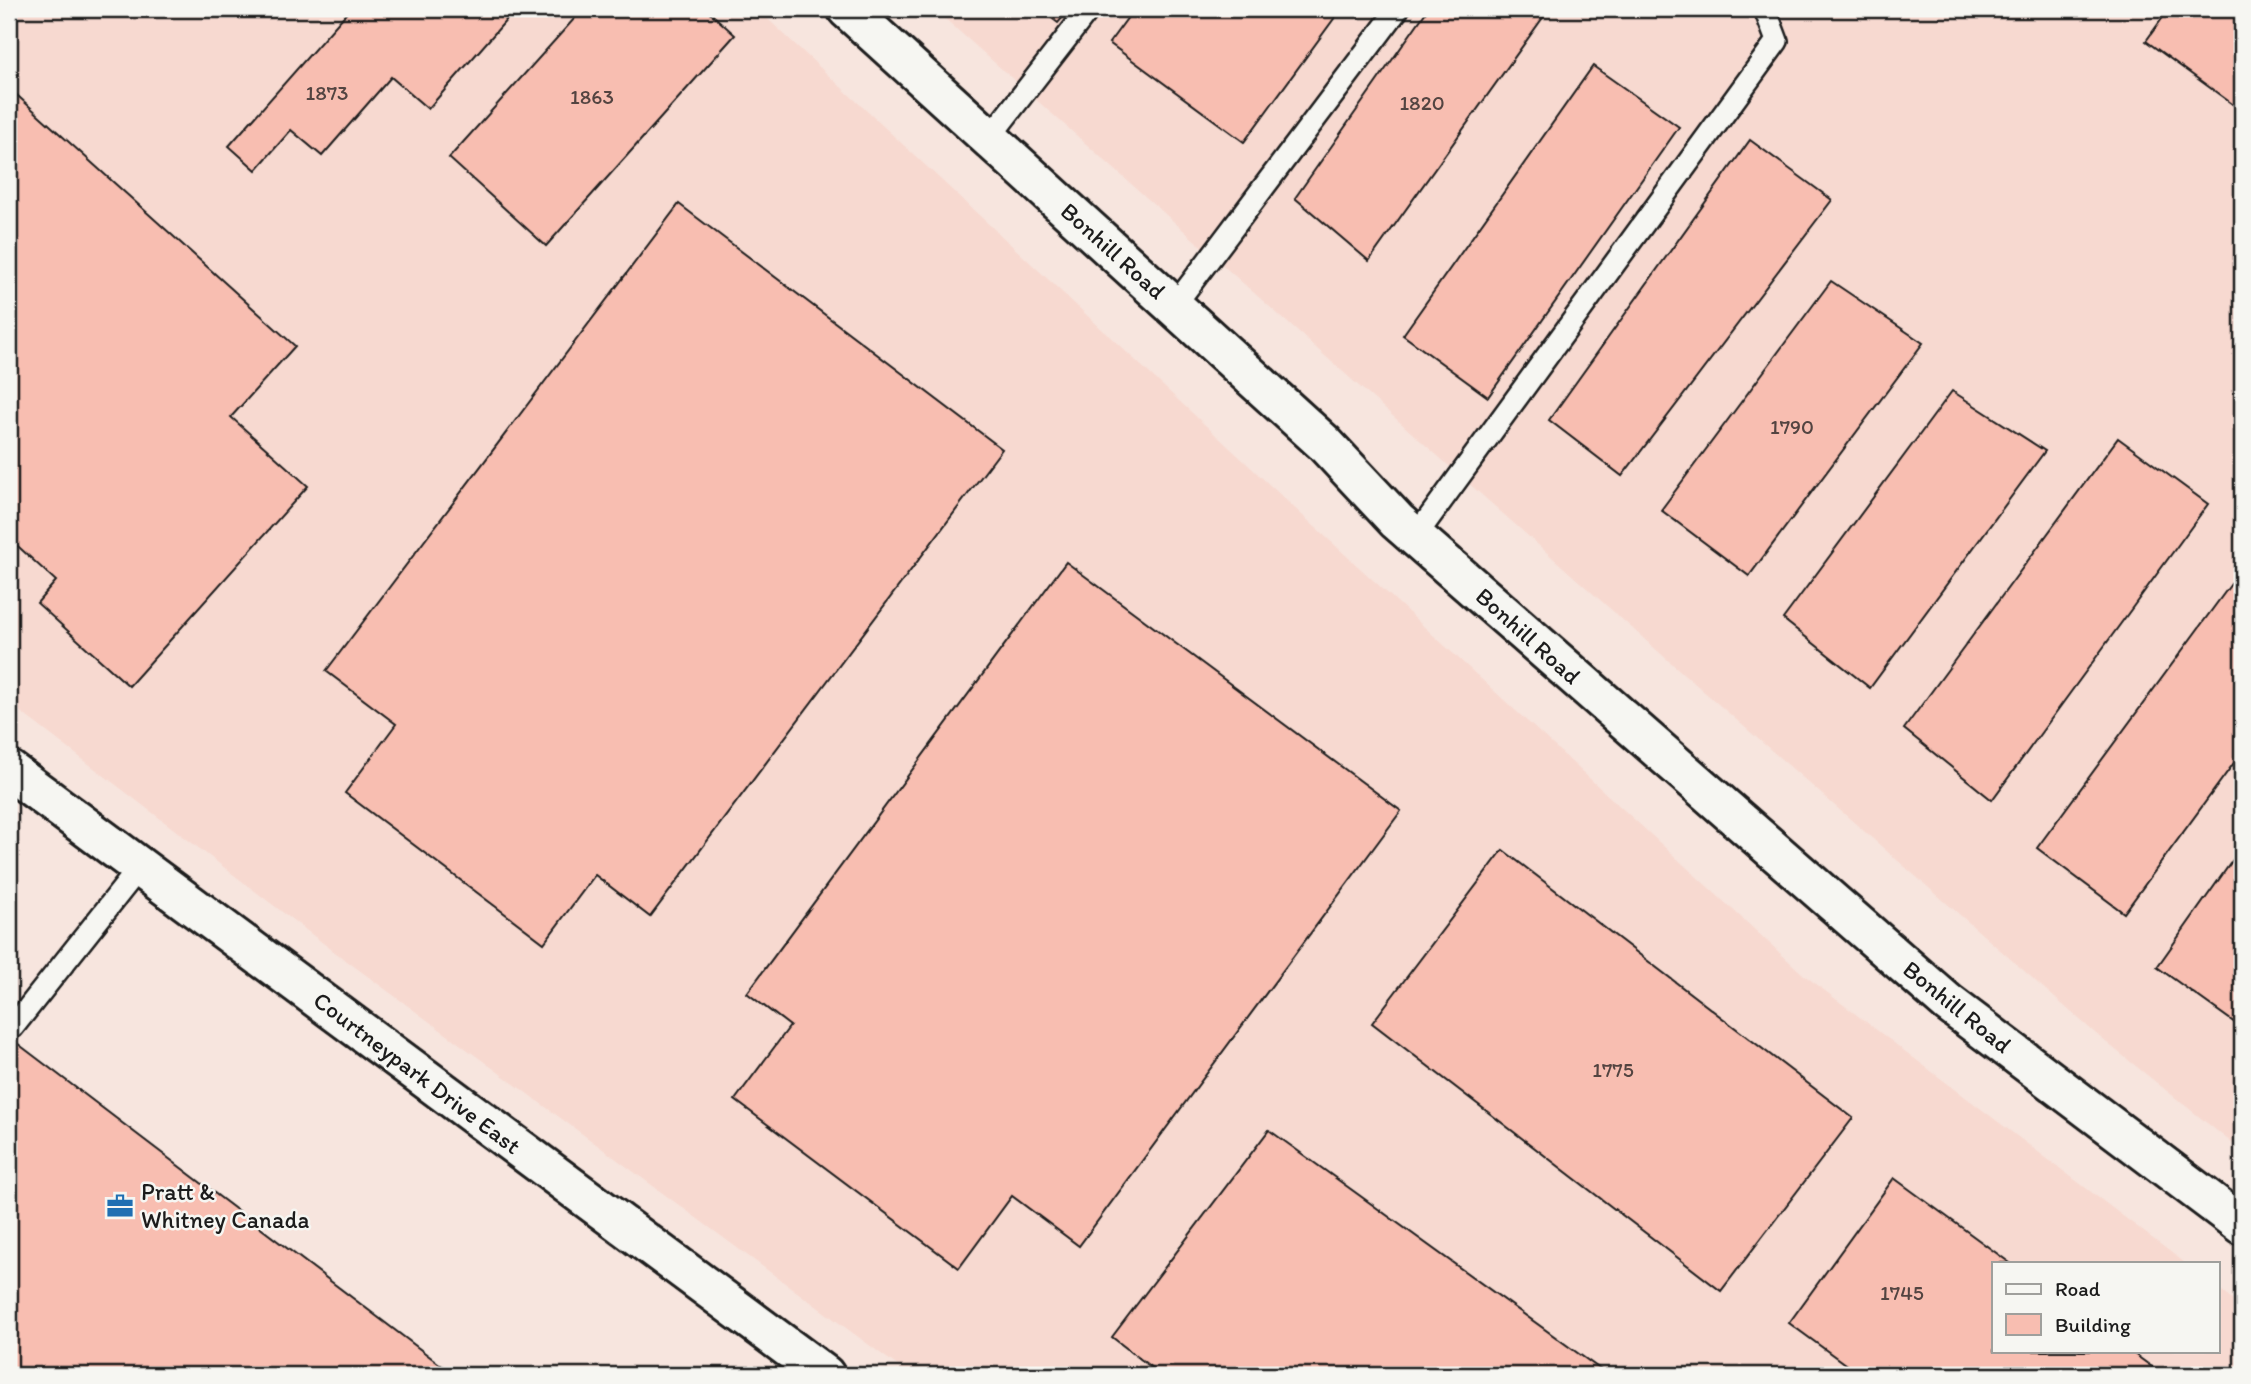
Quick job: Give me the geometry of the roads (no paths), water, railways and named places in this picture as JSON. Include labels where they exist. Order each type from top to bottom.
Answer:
[{"type":"street","name":"Bonhill Road","points":[[847,9],[1324,443],[1397,521],[1948,1003],[2242,1225]]},
{"type":"street","name":"Courtneypark Drive East","points":[[9,770],[825,1375]]},
{"type":"lane","points":[[989,138],[1090,9]]},
{"type":"lane","points":[[1174,306],[1398,9]]},
{"type":"lane","points":[[1415,537],[1777,41],[1765,9]]},
{"type":"lane","points":[[13,1027],[140,867]]},
{"type":"place","name":"Pratt & Whitney Canada","points":[[120,1206]]}]
